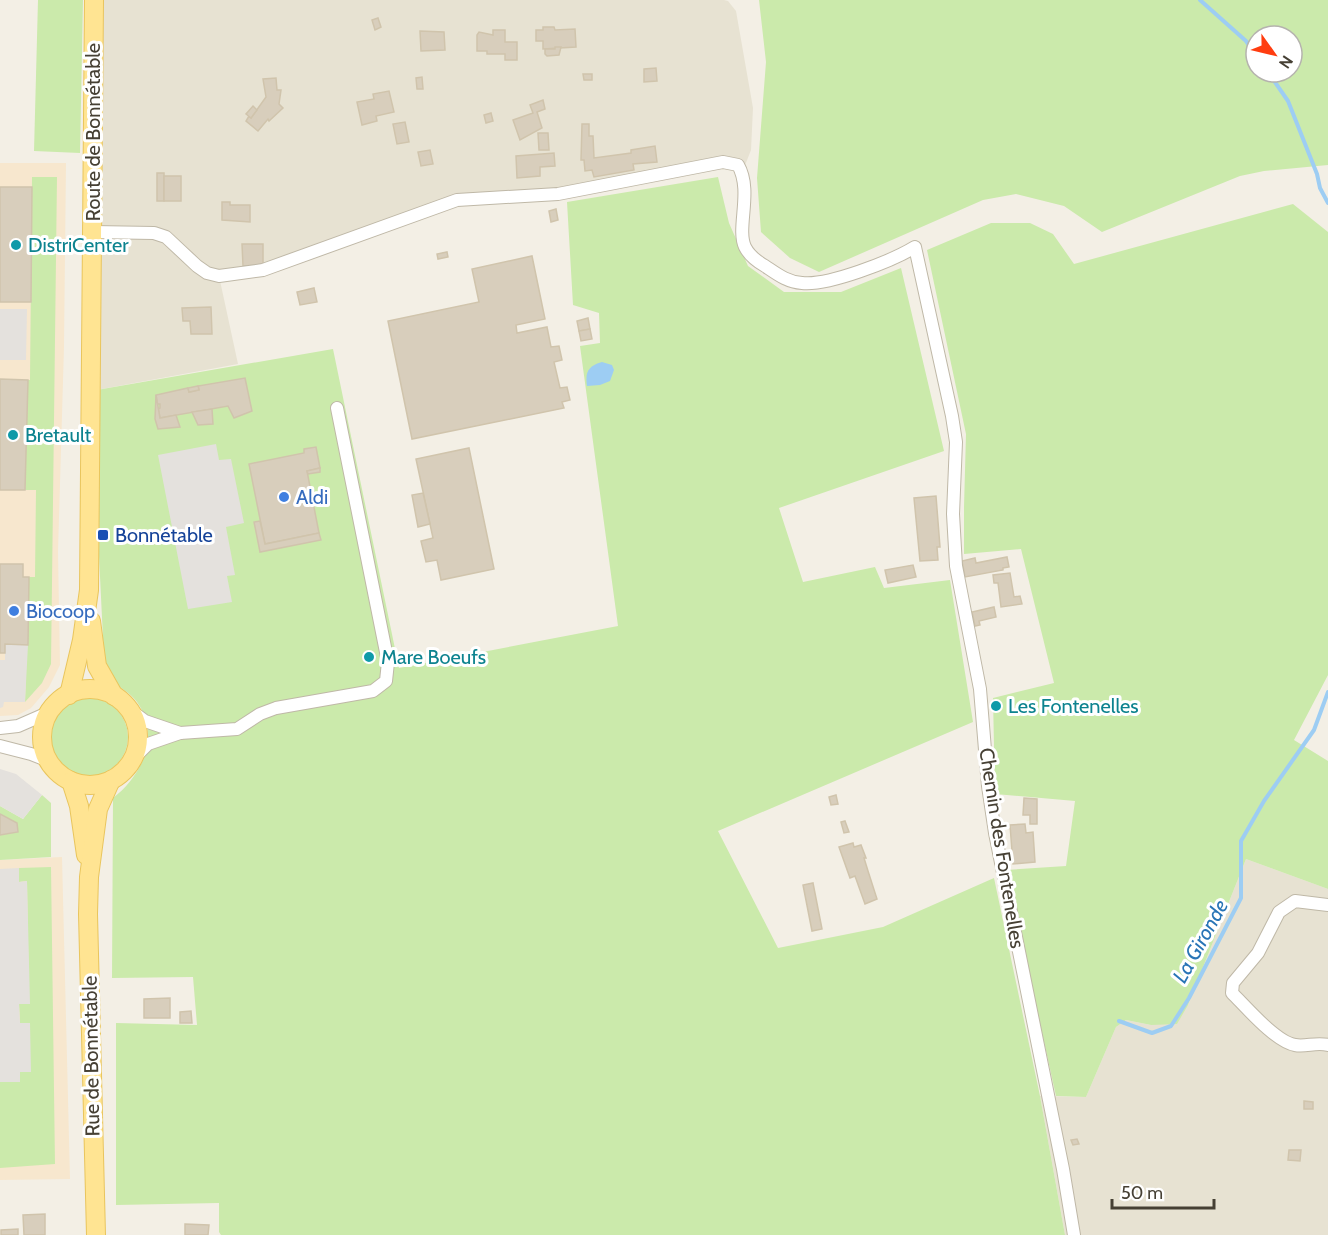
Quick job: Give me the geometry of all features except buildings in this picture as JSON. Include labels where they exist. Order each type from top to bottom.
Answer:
[{"type":"main road","name":"Route de Bonnétable","points":[[69,694],[82,640],[88,590],[94,0]]},
{"type":"main road","points":[[88,590],[97,666],[114,696],[129,709],[135,721],[138,736],[132,760],[123,772],[111,780],[89,785],[71,781],[59,774],[45,752],[44,725],[50,712],[69,694],[80,690],[92,689],[114,696]]},
{"type":"main road","points":[[89,877],[98,809],[111,780]]},
{"type":"main road","points":[[71,781],[79,806],[89,877]]},
{"type":"main road","name":"Rue de Bonnétable","points":[[89,877],[96,1235]]},
{"type":"street","name":"Chemin des Fontenelles","points":[[93,232],[154,233],[166,237],[197,266],[207,273],[219,276],[263,270],[457,200],[558,194],[723,162],[738,165],[742,173],[745,200],[744,246],[757,261],[785,280],[804,284],[834,279],[901,256],[915,247],[954,434],[952,514],[956,566],[980,689],[988,786],[995,833],[1074,1235]]},
{"type":"street","points":[[132,760],[148,744],[180,733],[237,729],[260,714],[276,708],[374,691],[386,681],[388,662],[338,408]]},
{"type":"street","points":[[129,709],[146,721],[180,733]]},
{"type":"street","points":[[0,728],[18,726],[50,712]]},
{"type":"street","points":[[0,746],[49,761]]},
{"type":"street","points":[[1328,905],[1295,901],[1279,912],[1258,953],[1233,983],[1232,993],[1266,1028],[1294,1045],[1319,1042],[1328,1045]]},
{"type":"shaded area","points":[[94,0],[724,0],[728,1],[736,11],[753,108],[751,150],[742,173],[738,165],[558,194],[457,200],[263,270],[219,276],[238,364],[91,391]]},
{"type":"shaded area","points":[[0,163],[66,163],[58,552],[60,665],[49,687],[31,708],[18,715],[0,716]]},
{"type":"shaded area","points":[[0,309],[27,309],[26,360],[0,360]]},
{"type":"shaded area","points":[[216,444],[219,460],[231,459],[244,523],[226,527],[235,575],[227,576],[232,602],[188,609],[158,455]]},
{"type":"shaded area","points":[[5,644],[28,645],[25,702],[4,702],[3,707],[0,708],[0,660],[5,660]]},
{"type":"shaded area","points":[[0,769],[16,774],[42,795],[23,819],[0,806]]},
{"type":"shaded area","points":[[62,857],[70,1179],[0,1180],[0,860]]},
{"type":"shaded area","points":[[1246,859],[1328,889],[1328,1235],[1065,1235],[1040,1096],[1086,1097],[1116,1027],[1126,1020],[1151,1025],[1188,1005]]},
{"type":"shaded area","points":[[19,868],[19,882],[27,881],[30,1004],[19,1004],[20,1023],[30,1023],[31,1072],[20,1072],[20,1082],[0,1082],[0,869]]},
{"type":"green space","points":[[38,0],[83,0],[80,153],[34,151]]},
{"type":"green space","points":[[759,0],[1328,0],[1328,165],[1264,171],[1240,176],[1102,232],[1064,206],[1016,194],[983,200],[819,272],[790,258],[761,232],[757,178],[766,62]]},
{"type":"green space","points":[[32,177],[57,177],[51,664],[42,683],[25,702],[29,577],[35,577],[36,490],[25,490],[28,380],[30,380]]},
{"type":"green space","points":[[718,177],[729,223],[748,266],[784,292],[841,292],[901,268],[944,451],[779,508],[803,582],[875,567],[884,588],[950,580],[973,722],[718,831],[778,948],[883,927],[994,878],[1040,1096],[1065,1235],[221,1235],[219,1232],[219,1203],[116,1205],[116,1023],[197,1025],[193,977],[112,978],[113,798],[140,767],[148,741],[144,715],[131,695],[110,677],[104,659],[91,391],[333,349],[399,668],[618,626],[580,346],[600,343],[599,313],[573,305],[567,202]]},
{"type":"green space","points":[[1293,204],[1328,232],[1328,675],[1294,740],[1328,761],[1328,889],[1246,859],[1188,1005],[1177,1024],[1151,1025],[1126,1020],[1116,1027],[1086,1097],[1056,1096],[1006,870],[1066,866],[1075,801],[995,794],[993,698],[1054,683],[1021,549],[964,554],[966,434],[927,250],[991,223],[1030,223],[1053,234],[1074,264]]},
{"type":"green space","points":[[89,698],[104,701],[117,709],[125,722],[128,737],[125,752],[117,765],[104,773],[89,776],[74,773],[61,765],[53,752],[50,737],[53,722],[61,709],[74,701]]},
{"type":"green space","points":[[42,795],[51,803],[51,857],[0,860],[0,835],[18,832],[17,823],[0,814],[0,806],[23,819]]},
{"type":"green space","points":[[51,867],[55,1164],[0,1168],[0,1082],[19,1082],[19,1072],[30,1072],[30,1023],[20,1023],[19,1003],[29,1004],[27,881],[19,882],[19,868]]},
{"type":"water","points":[[602,362],[612,365],[614,370],[610,381],[587,386],[588,370],[593,365]]},
{"type":"waterway","name":"La Gironde","points":[[1200,0],[1244,39]]},
{"type":"waterway","name":"La Gironde","points":[[1276,84],[1288,101],[1317,174],[1320,188],[1328,203]]},
{"type":"waterway","name":"La Gironde","points":[[1119,1021],[1152,1033],[1171,1026],[1189,998],[1241,898],[1241,841],[1264,801],[1314,730],[1328,692]]},
{"type":"place","name":"DistriCenter","points":[[16,245]]},
{"type":"place","name":"Bretault","points":[[13,435]]},
{"type":"place","name":"Aldi","points":[[284,497]]},
{"type":"place","name":"Bonnétable","points":[[103,535]]},
{"type":"place","name":"Biocoop","points":[[14,611]]},
{"type":"place","name":"Mare Boeufs","points":[[369,657]]},
{"type":"place","name":"Les Fontenelles","points":[[996,706]]}]
